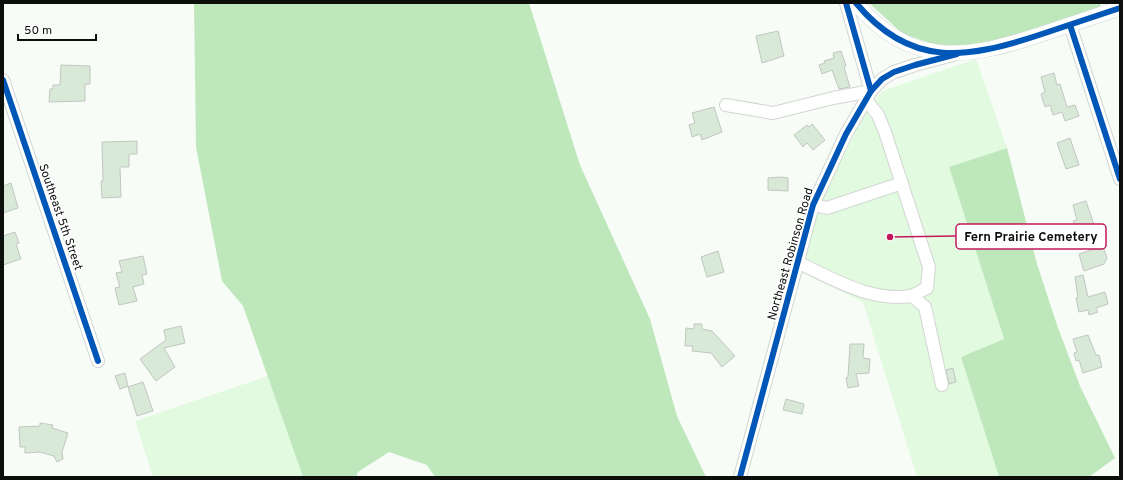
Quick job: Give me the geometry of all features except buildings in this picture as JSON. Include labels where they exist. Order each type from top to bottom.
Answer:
[{"type":"main road","points":[[853,6],[898,39],[921,49],[956,54],[986,51],[1120,8]]},
{"type":"street","points":[[853,6],[869,95],[878,115],[902,183],[929,267],[925,307],[942,385]]},
{"type":"street","points":[[1070,25],[1120,179]]},
{"type":"street","name":"Northeast Robinson Road","points":[[740,477],[796,262],[813,205],[846,134],[869,95],[882,79],[894,72],[956,54]]},
{"type":"street","name":"Southeast 5th Street","points":[[3,80],[98,361]]},
{"type":"street","points":[[726,105],[773,113],[833,98],[869,95]]},
{"type":"street","points":[[813,205],[827,208],[902,183]]},
{"type":"street","points":[[796,262],[863,292],[886,296],[912,296],[927,288]]},
{"type":"street","points":[[912,296],[925,307]]},
{"type":"green space","points":[[194,3],[529,3],[580,165],[650,319],[677,416],[706,477],[435,477],[427,465],[389,452],[358,472],[356,477],[303,477],[243,306],[222,281],[196,147]]},
{"type":"green space","points":[[869,3],[1100,3],[1101,8],[976,47],[943,47],[903,34]]},
{"type":"green space","points":[[976,59],[1007,148],[949,167],[1004,339],[961,357],[999,477],[917,477],[863,302],[798,271],[820,203],[867,109],[882,91]]},
{"type":"green space","points":[[1007,148],[1037,264],[1057,325],[1080,386],[1115,458],[1089,477],[999,477],[961,357],[1004,339],[949,167]]},
{"type":"green space","points":[[268,376],[303,477],[153,477],[135,421]]},
{"type":"cycle path","points":[[846,3],[871,91]]},
{"type":"cycle path","points":[[856,3],[876,24],[897,39],[918,48],[940,52],[963,53],[1012,43],[1120,8]]},
{"type":"cycle path","points":[[1070,25],[1120,179]]},
{"type":"cycle path","points":[[740,477],[813,205],[846,134],[871,91],[882,79],[894,72],[957,54]]},
{"type":"cycle path","points":[[3,80],[98,361]]},
{"type":"place","name":"Fern Prairie Cemetery","points":[[890,237]]}]
